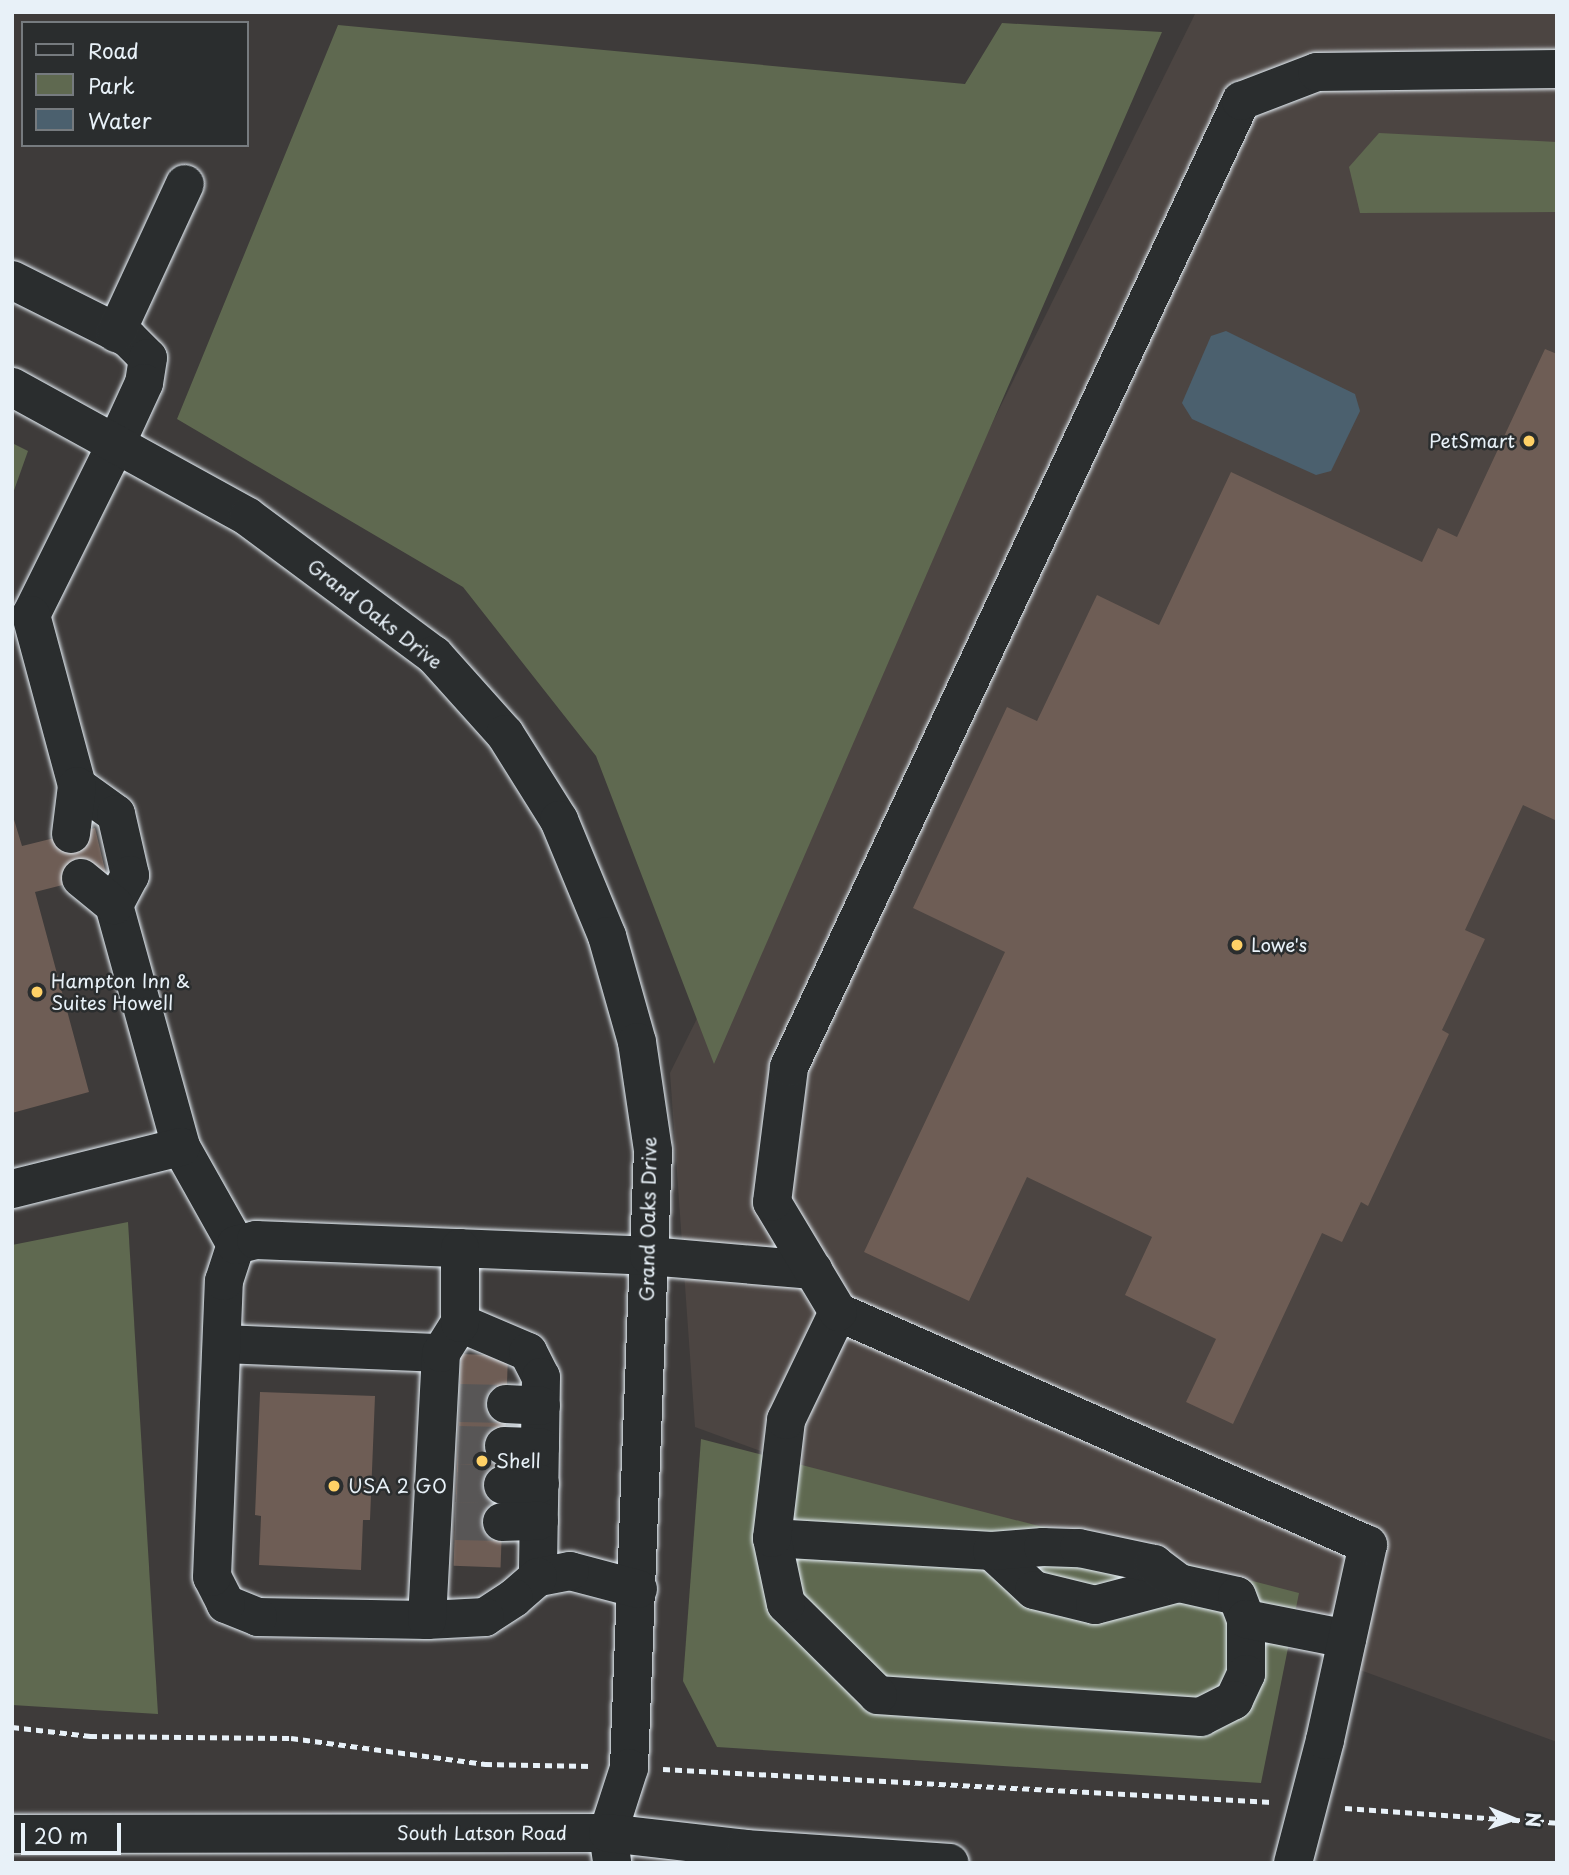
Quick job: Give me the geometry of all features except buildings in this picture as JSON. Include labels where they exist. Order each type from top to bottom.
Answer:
[{"type":"street","points":[[1293,1863],[1368,1545],[838,1312],[772,1202],[789,1067],[1241,101],[1317,72],[1557,69]]},
{"type":"street","points":[[116,333],[185,184]]},
{"type":"street","points":[[12,280],[128,338],[148,358],[144,383],[116,444],[21,617],[77,786],[71,834]]},
{"type":"street","name":"Grand Oaks Drive","points":[[12,387],[248,517],[434,655],[505,734],[559,820],[607,936],[637,1042],[653,1151],[629,1768],[610,1848]]},
{"type":"street","points":[[77,786],[116,814],[130,875],[114,905]]},
{"type":"street","points":[[81,878],[114,905],[181,1147],[236,1245],[224,1281],[224,1344],[212,1577],[226,1604],[258,1617],[427,1620],[485,1617],[514,1598],[538,1577],[570,1571],[638,1589]]},
{"type":"street","points":[[12,1189],[181,1147]]},
{"type":"street","points":[[236,1245],[256,1240],[649,1256],[813,1270]]},
{"type":"street","points":[[427,1620],[444,1521],[450,1338],[460,1248]]},
{"type":"street","points":[[772,1538],[992,1551],[1043,1547],[1079,1548],[1154,1564],[1179,1583],[1237,1596],[1246,1619],[1246,1674],[1234,1700],[1201,1717],[878,1695],[786,1604],[772,1538],[786,1420],[838,1312]]},
{"type":"street","points":[[224,1344],[450,1338],[528,1352],[541,1377],[523,1405],[521,1503],[538,1577]]},
{"type":"street","points":[[992,1551],[1034,1590],[1095,1605],[1179,1583]]},
{"type":"street","points":[[1246,1619],[1347,1639]]},
{"type":"street","name":"South Latson Road","points":[[12,1833],[746,1849],[950,1863]]},
{"type":"path","points":[[12,1727],[90,1736],[291,1738],[485,1764],[629,1768],[1308,1805],[1557,1823]]},
{"type":"shaded area","points":[[1196,12],[1557,12],[1557,1742],[695,1427],[670,1073]]},
{"type":"green space","points":[[1002,23],[1162,32],[714,1064],[596,756],[463,587],[177,419],[338,25],[965,84]]},
{"type":"green space","points":[[1379,133],[1557,142],[1557,212],[1360,213],[1349,167]]},
{"type":"green space","points":[[12,443],[28,451],[12,496]]},
{"type":"green space","points":[[128,1222],[158,1714],[12,1705],[12,1245]]},
{"type":"green space","points":[[701,1439],[1299,1593],[1261,1783],[717,1747],[683,1681]]},
{"type":"water","points":[[1226,331],[1355,394],[1360,411],[1331,471],[1316,475],[1192,419],[1182,403],[1211,336]]},
{"type":"tunnel","points":[[459,1403],[506,1404]]},
{"type":"tunnel","points":[[458,1445],[504,1446]]},
{"type":"tunnel","points":[[457,1483],[503,1485]]},
{"type":"tunnel","points":[[455,1521],[502,1522]]},
{"type":"place","name":"PetSmart","points":[[1529,441]]},
{"type":"place","name":"Lowe's","points":[[1237,945]]},
{"type":"place","name":"Hampton Inn & Suites Howell","points":[[37,992]]},
{"type":"place","name":"Shell","points":[[482,1461]]},
{"type":"place","name":"USA 2 GO","points":[[334,1486]]}]
